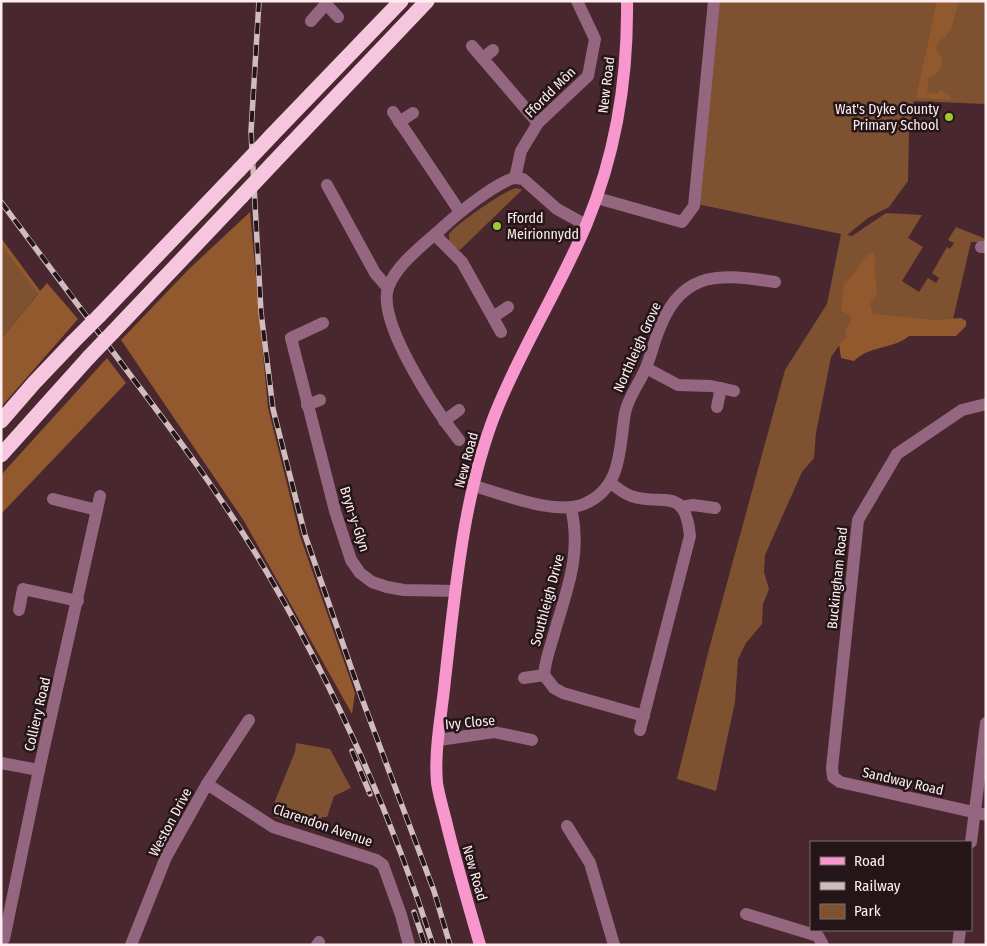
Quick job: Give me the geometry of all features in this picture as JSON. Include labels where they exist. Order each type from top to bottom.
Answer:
[{"type":"highway","points":[[1,421],[73,342],[401,1]]},
{"type":"highway","points":[[1,455],[89,357],[427,1]]},
{"type":"main road","name":"New Road","points":[[480,945],[451,844],[438,785],[439,740],[455,590],[474,486],[494,416],[511,375],[586,225],[597,198],[618,114],[624,70],[627,1]]},
{"type":"street","name":"Ffordd Môn","points":[[515,178],[521,151],[538,123],[588,76],[595,39],[577,1]]},
{"type":"street","points":[[597,198],[682,222],[694,206],[714,1]]},
{"type":"street","points":[[311,21],[326,3],[338,17]]},
{"type":"street","points":[[472,46],[538,123]]},
{"type":"street","points":[[482,58],[493,50]]},
{"type":"street","points":[[413,113],[396,117],[460,212]]},
{"type":"street","points":[[459,440],[428,398],[393,329],[386,302],[388,288],[405,264],[435,234],[460,212],[504,180],[523,179],[557,209],[586,225]]},
{"type":"street","points":[[327,185],[375,273],[388,288]]},
{"type":"street","points":[[435,234],[462,262],[501,332]]},
{"type":"street","name":"Northleigh Grove","points":[[611,483],[619,463],[622,429],[630,394],[646,368],[666,315],[677,297],[692,284],[702,280],[723,278],[775,282]]},
{"type":"street","points":[[493,318],[508,307]]},
{"type":"street","name":"Bryn-y-Glyn","points":[[323,323],[291,338],[307,405],[351,560],[360,573],[372,582],[387,587],[455,590]]},
{"type":"street","points":[[646,368],[678,385],[728,390],[717,407]]},
{"type":"street","points":[[307,405],[320,400]]},
{"type":"street","name":"Buckingham Road","points":[[832,759],[858,520],[897,454],[962,410],[986,404]]},
{"type":"street","points":[[444,421],[459,410]]},
{"type":"street","points":[[474,486],[557,508],[585,504],[611,483],[620,491],[632,497],[665,498],[681,507],[686,516],[690,536],[640,730]]},
{"type":"street","name":"Colliery Road","points":[[5,940],[39,770],[100,496]]},
{"type":"street","points":[[53,499],[97,510]]},
{"type":"street","points":[[681,507],[693,505],[715,508]]},
{"type":"street","name":"Southleigh Drive","points":[[544,675],[574,565],[576,544],[571,507]]},
{"type":"street","points":[[19,610],[23,589],[78,601]]},
{"type":"street","points":[[524,678],[544,675],[554,688],[563,693],[644,716]]},
{"type":"street","name":"Weston Drive","points":[[130,945],[166,857],[207,784],[249,720]]},
{"type":"street","points":[[971,841],[980,814],[986,723]]},
{"type":"street","name":"Ivy Close","points":[[439,740],[494,732],[532,740]]},
{"type":"street","name":"Sandway Road","points":[[832,759],[833,777],[840,782],[980,814]]},
{"type":"street","points":[[1,763],[39,770]]},
{"type":"street","name":"Clarendon Avenue","points":[[207,784],[273,827],[376,860],[383,865],[401,915],[409,945]]},
{"type":"street","points":[[568,826],[590,863],[614,945]]},
{"type":"street","points":[[746,914],[818,936],[823,945]]},
{"type":"street","points":[[958,945],[960,931]]},
{"type":"green space","points":[[715,1],[986,1],[986,104],[914,101],[909,132],[908,181],[889,207],[868,218],[847,235],[852,236],[886,213],[922,215],[908,238],[923,247],[902,281],[919,292],[928,278],[936,283],[939,278],[932,273],[947,247],[950,249],[954,243],[948,240],[956,227],[986,239],[986,242],[971,242],[951,328],[856,333],[838,347],[831,357],[816,433],[814,458],[802,472],[765,555],[764,572],[769,589],[763,604],[762,624],[746,643],[738,659],[735,702],[716,791],[677,779],[709,649],[785,370],[827,304],[841,234],[697,204]]},
{"type":"green space","points":[[517,188],[522,190],[460,250],[449,244],[449,234],[453,229],[492,200]]},
{"type":"green space","points":[[1,238],[40,291],[1,339]]},
{"type":"green space","points":[[296,743],[330,749],[351,788],[334,796],[327,817],[322,817],[316,830],[275,817],[275,801],[295,752]]},
{"type":"shaded area","points":[[937,1],[959,1],[951,29],[938,42],[936,51],[942,57],[942,63],[935,75],[929,77],[927,92],[938,94],[939,90],[949,95],[952,100],[916,98]]},
{"type":"shaded area","points":[[250,212],[268,408],[300,536],[355,693],[352,714],[244,521],[121,340],[189,269]]},
{"type":"shaded area","points":[[1,238],[40,291],[47,283],[78,319],[1,407],[1,339],[38,294],[1,244]]},
{"type":"shaded area","points":[[872,252],[876,257],[877,294],[870,304],[873,314],[935,320],[961,318],[966,321],[966,326],[956,336],[909,336],[895,344],[867,352],[854,361],[841,358],[839,344],[847,337],[845,329],[850,323],[851,316],[841,310],[844,283]]},
{"type":"shaded area","points":[[107,358],[126,383],[1,514],[1,475]]},
{"type":"railway","points":[[259,1],[251,132],[261,312],[273,409],[305,535],[361,696],[434,891],[450,945]]},
{"type":"railway","points":[[1,202],[196,463],[242,531],[283,600],[356,744],[397,843],[433,945]]},
{"type":"railway","points":[[352,751],[370,794]]},
{"type":"railway","points":[[414,912],[425,945]]},
{"type":"place","name":"Wat's Dyke County Primary School","points":[[949,117]]},
{"type":"place","name":"Ffordd Meirionnydd","points":[[497,226]]}]
